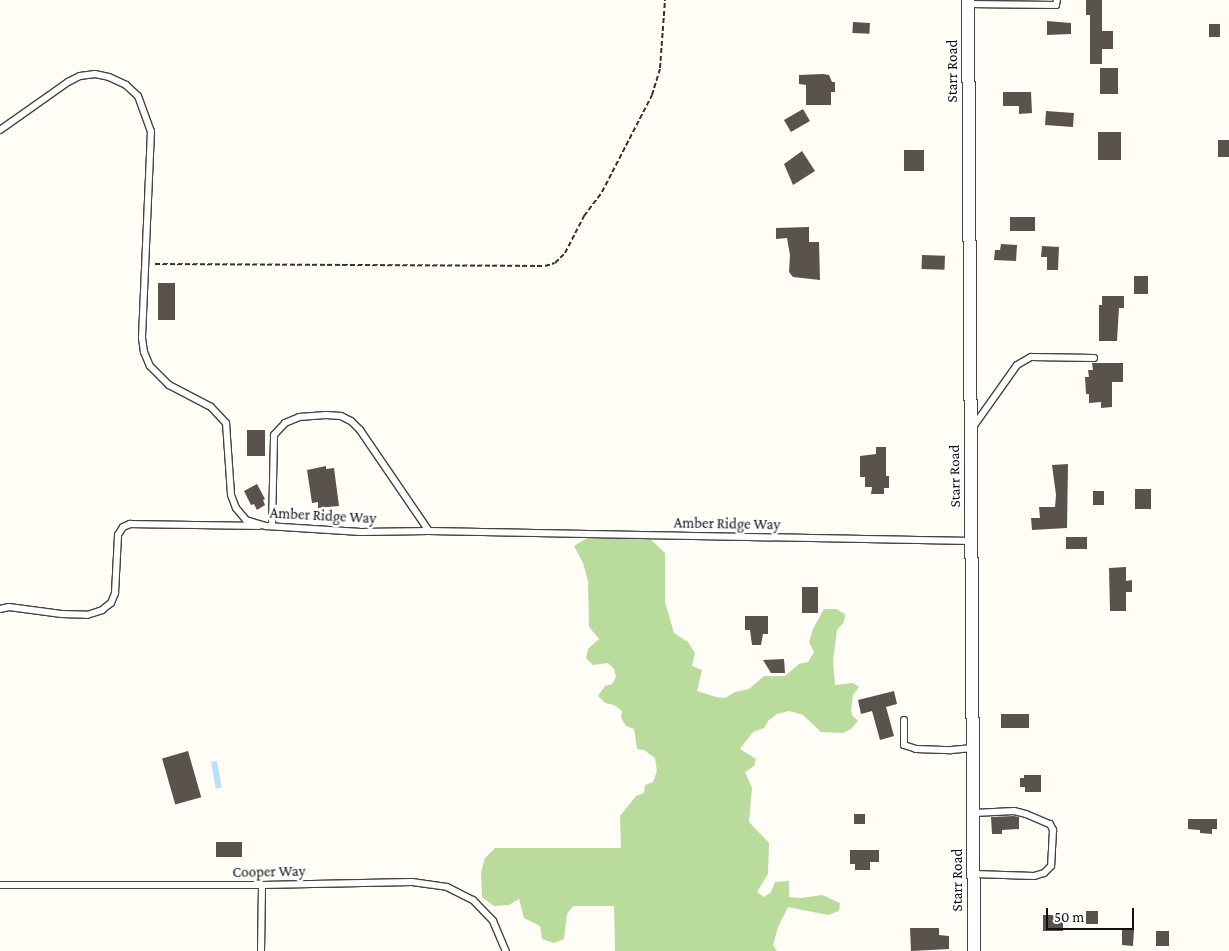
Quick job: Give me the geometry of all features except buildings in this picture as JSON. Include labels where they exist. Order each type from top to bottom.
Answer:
[{"type":"street","name":"Starr Road","points":[[968,2],[974,951]]},
{"type":"lane","points":[[968,2],[1056,5],[1057,0]]},
{"type":"lane","name":"Amber Ridge Way","points":[[0,130],[68,82],[80,76],[95,74],[109,77],[126,85],[138,96],[151,131],[142,338],[150,366],[169,386],[211,407],[226,423],[231,495],[236,508],[246,520],[269,526],[361,532],[428,531],[972,541]]},
{"type":"lane","points":[[970,430],[1017,365],[1031,357],[1094,358]]},
{"type":"lane","points":[[0,609],[10,607],[62,614],[87,615],[102,610],[111,603],[115,593],[118,535],[123,527],[130,524],[269,526],[274,436],[285,423],[300,417],[341,416],[351,421],[360,430],[428,531]]},
{"type":"lane","points":[[904,720],[904,745],[916,749],[973,748]]},
{"type":"lane","points":[[974,813],[1014,812],[1026,814],[1050,824],[1053,830],[1051,866],[1044,873],[1034,876],[974,874]]},
{"type":"lane","name":"Cooper Way","points":[[0,885],[262,885],[412,882],[447,887],[473,900],[493,921],[506,951]]},
{"type":"lane","points":[[261,951],[262,885]]},
{"type":"path","points":[[145,264],[545,266],[555,263],[565,253],[584,216],[602,192],[652,95],[660,68],[665,0]]},
{"type":"green space","points":[[587,538],[650,539],[665,553],[665,602],[674,633],[688,642],[695,653],[692,666],[702,670],[697,691],[716,697],[725,698],[735,692],[749,689],[764,676],[785,676],[799,664],[808,662],[814,652],[809,642],[813,629],[824,609],[836,609],[845,614],[844,622],[837,630],[833,661],[835,685],[853,683],[859,687],[853,695],[851,710],[852,715],[858,721],[851,729],[843,733],[821,732],[803,715],[789,711],[777,714],[768,721],[764,728],[753,732],[740,749],[756,759],[754,766],[745,772],[752,788],[749,822],[769,843],[768,874],[757,892],[764,897],[771,892],[775,882],[789,881],[789,897],[801,898],[822,895],[840,903],[839,911],[828,915],[788,907],[778,927],[773,945],[777,951],[615,951],[614,906],[573,906],[567,914],[564,939],[554,943],[542,939],[540,926],[524,918],[519,899],[509,905],[494,906],[482,897],[481,873],[485,858],[495,848],[621,848],[620,816],[636,796],[644,793],[645,785],[653,782],[657,771],[655,758],[644,750],[637,749],[634,729],[626,726],[621,718],[622,711],[614,705],[605,703],[598,696],[605,686],[612,684],[616,677],[614,669],[608,663],[593,665],[586,658],[588,649],[599,639],[589,627],[588,581],[583,563],[574,546]]},
{"type":"water","points":[[217,761],[222,788],[216,789],[211,762]]}]
